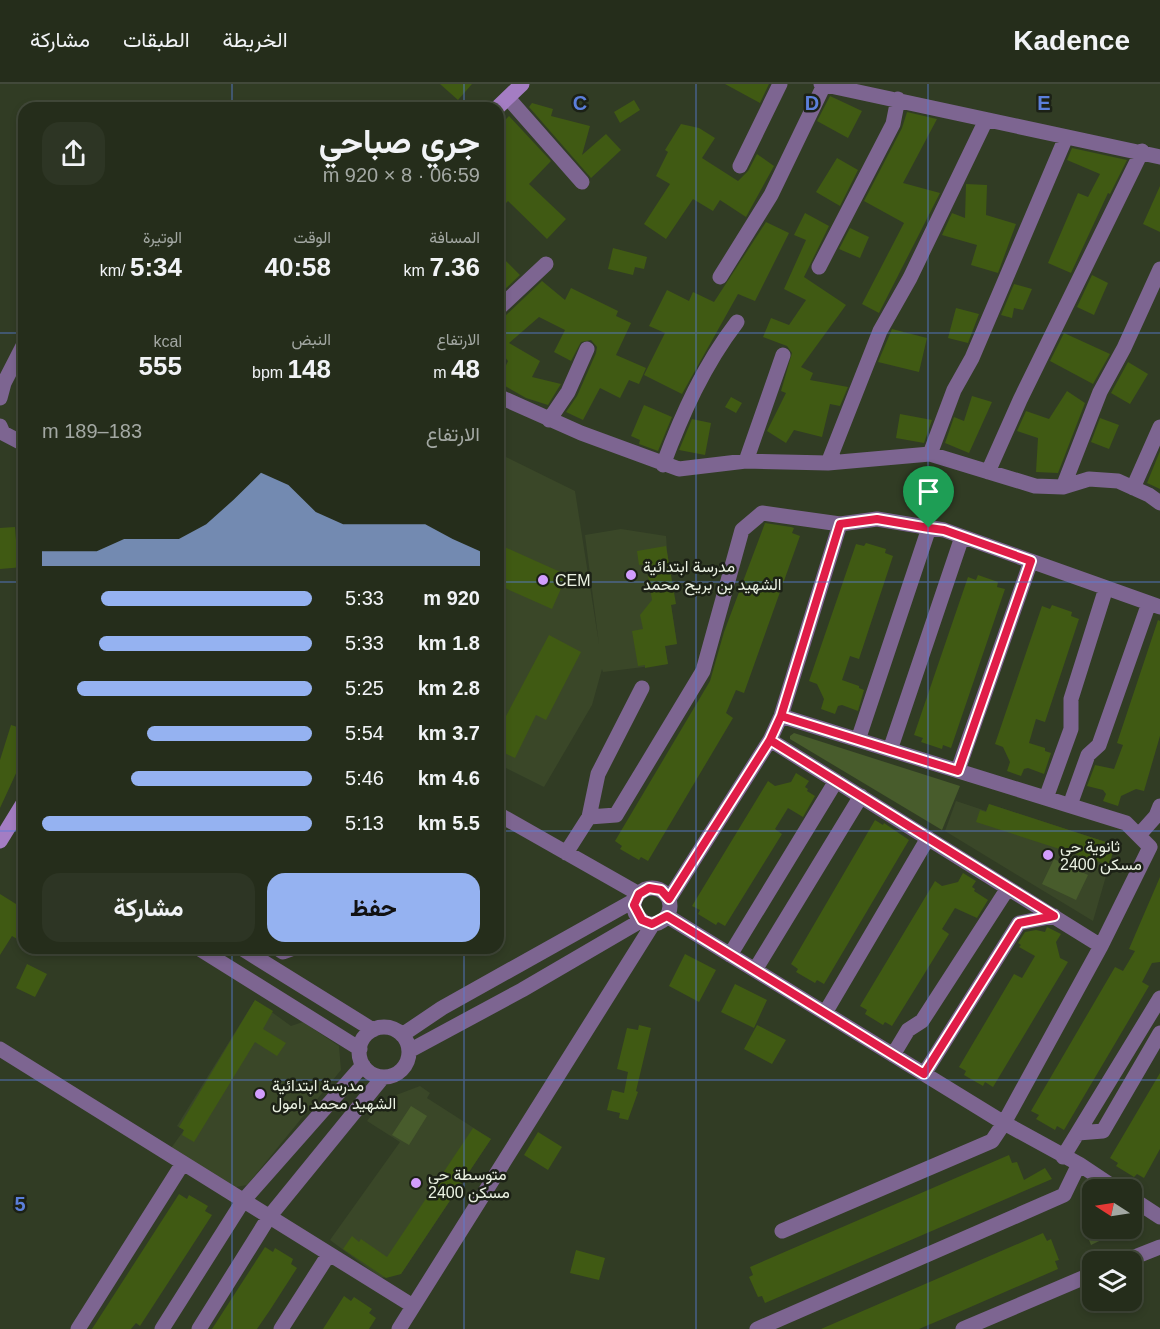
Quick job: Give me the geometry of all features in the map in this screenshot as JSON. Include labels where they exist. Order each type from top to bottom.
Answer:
[{"type":"main road","points":[[503,102],[522,84]]},
{"type":"main road","points":[[0,841],[18,826]]},
{"type":"street","points":[[740,166],[780,84]]},
{"type":"street","points":[[720,277],[771,195],[823,85],[898,99],[1160,157]]},
{"type":"street","points":[[819,267],[893,124],[898,99]]},
{"type":"street","points":[[504,105],[582,182]]},
{"type":"street","points":[[828,463],[880,331],[910,278],[986,120]]},
{"type":"street","points":[[930,454],[954,390],[972,358],[1066,136]]},
{"type":"street","points":[[988,472],[1025,390],[1142,152]]},
{"type":"street","points":[[504,303],[546,264]]},
{"type":"street","points":[[1063,487],[1100,392],[1124,348],[1160,269]]},
{"type":"street","points":[[663,465],[682,416],[722,342],[737,322]]},
{"type":"street","points":[[549,420],[568,392],[587,349]]},
{"type":"street","points":[[746,461],[783,354]]},
{"type":"street","points":[[0,398],[4,383],[18,356]]},
{"type":"street","points":[[504,399],[549,420],[663,465],[679,469],[746,461],[828,463],[930,454],[1035,486],[1063,487],[1089,479],[1118,482],[1160,503]]},
{"type":"street","points":[[0,426],[3,433],[18,441]]},
{"type":"street","points":[[1133,488],[1160,427]]},
{"type":"street","points":[[589,817],[616,815],[703,671],[742,530],[762,513],[840,524],[877,519],[929,528],[962,537],[1155,605],[1099,745],[1088,755],[1070,805]]},
{"type":"street","points":[[667,916],[669,899],[770,740],[781,716],[840,524]]},
{"type":"street","points":[[858,740],[929,528]]},
{"type":"street","points":[[890,750],[962,537]]},
{"type":"street","points":[[958,771],[1031,561]]},
{"type":"street","points":[[1046,798],[1071,729],[1071,699],[1106,588]]},
{"type":"street","points":[[566,853],[589,817],[598,774],[642,688]]},
{"type":"street","points":[[781,716],[1126,823],[1150,847],[1101,946],[992,1141],[782,1231]]},
{"type":"street","points":[[770,740],[1101,946]]},
{"type":"street","points":[[1065,746],[1088,755]]},
{"type":"street","points":[[730,955],[836,781]]},
{"type":"street","points":[[755,970],[861,796]]},
{"type":"street","points":[[1139,835],[1156,816],[1160,806]]},
{"type":"street","points":[[504,817],[637,897]]},
{"type":"street","points":[[825,1013],[928,838]]},
{"type":"street","points":[[402,1035],[442,1008],[637,897],[655,888],[669,899]]},
{"type":"street","points":[[893,1055],[908,1030],[922,1021],[1008,888]]},
{"type":"street","points":[[637,897],[635,911],[647,922]]},
{"type":"street","points":[[409,1051],[647,922],[667,916],[1004,1123],[1079,1164],[1102,1179]]},
{"type":"street","points":[[924,1074],[1019,923],[1054,916]]},
{"type":"street","points":[[399,1329],[647,922]]},
{"type":"street","points":[[207,954],[361,1057],[368,1071],[383,1077],[399,1073],[408,1059],[409,1051],[402,1035],[388,1028],[373,1030],[251,954]]},
{"type":"street","points":[[1063,1157],[1160,998]]},
{"type":"street","points":[[162,1329],[243,1201],[361,1057],[362,1042],[373,1030]]},
{"type":"street","points":[[1078,1133],[1102,1131],[1160,1033]]},
{"type":"street","points":[[0,1049],[414,1306]]},
{"type":"street","points":[[199,1329],[269,1217],[383,1077]]},
{"type":"street","points":[[78,1329],[183,1163]]},
{"type":"street","points":[[757,1329],[1064,1195],[1079,1164]]},
{"type":"street","points":[[1142,1205],[1160,1217]]},
{"type":"street","points":[[1142,1254],[1160,1246]]},
{"type":"street","points":[[281,1329],[328,1254]]},
{"type":"street","points":[[963,1329],[1082,1278]]},
{"type":"shaded area","name":"CEM","points":[[504,456],[575,491],[599,644],[585,535],[621,529],[666,536],[671,605],[677,644],[665,646],[668,664],[603,672],[602,669],[592,705],[544,787],[504,767]]},
{"type":"shaded area","points":[[794,733],[960,786],[942,830],[790,739]]},
{"type":"shaded area","name":"ثانوية حي 2400 مسكن","points":[[956,801],[986,811],[989,804],[1115,845],[1093,921],[945,831]]},
{"type":"shaded area","points":[[1054,859],[1088,875],[1076,900],[1042,884]]},
{"type":"shaded area","name":"مدرسة ابتدائية الشهيد محمد رامول","points":[[255,1000],[291,1026],[303,1022],[339,1046],[341,1070],[247,1185],[231,1188],[169,1151],[184,1130],[177,1126]]},
{"type":"shaded area","name":"متوسطة حي 2400 مسكن","points":[[420,1086],[430,1093],[427,1098],[491,1139],[401,1274],[381,1278],[330,1240],[400,1142],[367,1121],[383,1100]]},
{"type":"shaded area","points":[[411,1106],[427,1116],[409,1145],[392,1135]]},
{"type":"shaded area","points":[[1089,1239],[1103,1239],[1091,1245]]},
{"type":"building","points":[[440,84],[472,84],[458,100]]},
{"type":"building","points":[[725,84],[769,84],[760,103]]},
{"type":"building","points":[[830,96],[862,111],[848,138],[817,121]]},
{"type":"building","points":[[634,100],[640,110],[620,123],[614,112]]},
{"type":"building","points":[[532,103],[553,109],[551,116],[590,126],[582,155],[606,134],[621,150],[591,178],[529,107]]},
{"type":"building","points":[[907,112],[937,119],[903,183],[940,193],[879,313],[862,304],[904,223],[864,201],[902,128]]},
{"type":"building","points":[[509,116],[551,161],[529,184],[566,219],[547,239],[508,201],[504,205],[504,121]]},
{"type":"building","points":[[681,124],[699,128],[715,138],[702,158],[738,181],[748,171],[757,154],[774,166],[746,217],[720,200],[713,211],[693,199],[666,239],[644,224],[670,184],[656,176],[668,152],[665,150]]},
{"type":"building","points":[[1072,148],[1127,160],[1110,194],[1108,193],[1071,273],[1048,263],[1078,193],[1088,197],[1100,174],[1067,160]]},
{"type":"building","points":[[837,158],[858,170],[840,206],[816,192]]},
{"type":"building","points":[[966,184],[987,185],[986,215],[1016,224],[998,273],[971,265],[977,245],[942,235],[952,213],[965,218]]},
{"type":"building","points":[[1160,186],[1160,232],[1143,224]]},
{"type":"building","points":[[805,213],[829,226],[804,277],[846,305],[801,367],[813,373],[810,380],[848,387],[840,406],[830,404],[822,437],[794,430],[786,443],[767,431],[786,393],[781,391],[792,353],[787,346],[763,337],[771,318],[789,325],[806,300],[784,289],[806,240],[794,235]]},
{"type":"building","points":[[766,222],[789,233],[755,301],[738,294],[682,394],[644,375],[665,333],[649,326],[667,290],[689,301],[693,292],[714,302]]},
{"type":"building","points":[[850,228],[869,237],[860,258],[839,249]]},
{"type":"building","points":[[613,248],[647,257],[644,269],[635,267],[633,275],[608,269]]},
{"type":"building","points":[[504,259],[520,275],[504,290]]},
{"type":"building","points":[[1092,275],[1108,283],[1094,315],[1077,307]]},
{"type":"building","points":[[542,281],[565,300],[571,288],[618,311],[616,316],[631,323],[616,355],[646,368],[639,384],[629,380],[620,398],[600,388],[583,420],[566,412],[577,396],[597,347],[591,340],[581,342],[571,361],[554,352],[565,330],[539,317],[509,343],[540,361],[532,377],[561,384],[548,405],[526,398],[504,385],[504,369],[508,361],[504,356],[505,316]]},
{"type":"building","points":[[1014,284],[1032,289],[1023,310],[1014,308],[1012,318],[1001,315]]},
{"type":"building","points":[[956,308],[979,314],[968,343],[948,338]]},
{"type":"building","points":[[892,329],[927,338],[919,372],[878,362]]},
{"type":"building","points":[[1064,333],[1110,354],[1093,384],[1050,361]]},
{"type":"building","points":[[1128,362],[1148,374],[1130,404],[1111,393]]},
{"type":"building","points":[[1067,391],[1085,403],[1058,473],[1036,472],[1038,438],[1017,431],[1026,411],[1049,419]]},
{"type":"building","points":[[972,396],[992,402],[969,453],[945,443],[954,417],[964,421]]},
{"type":"building","points":[[731,397],[742,403],[736,413],[725,407]]},
{"type":"building","points":[[644,405],[672,417],[658,451],[639,444],[640,440],[631,436]]},
{"type":"building","points":[[900,414],[932,420],[924,443],[896,438]]},
{"type":"building","points":[[1100,418],[1119,425],[1109,449],[1091,442]]},
{"type":"building","points":[[692,419],[711,423],[705,455],[679,450]]},
{"type":"building","points":[[1160,451],[1160,489],[1147,483]]},
{"type":"building","points":[[765,523],[794,528],[792,533],[800,536],[744,693],[736,690],[726,713],[733,718],[648,861],[641,857],[639,860],[620,849],[622,846],[615,841],[710,681],[724,632]]},
{"type":"building","points":[[15,527],[18,568],[0,569],[0,528]]},
{"type":"building","points":[[866,543],[886,549],[885,553],[893,556],[859,659],[850,656],[842,680],[864,690],[858,711],[842,705],[838,706],[835,714],[821,709],[824,699],[817,684],[809,681],[856,544],[864,546]]},
{"type":"building","points":[[666,546],[676,604],[671,605],[677,644],[665,646],[668,664],[645,668],[645,665],[638,666],[632,631],[643,629],[640,615],[652,600],[646,564],[639,565],[637,551]]},
{"type":"building","points":[[504,547],[567,575],[552,609],[504,588]]},
{"type":"building","points":[[978,575],[998,582],[997,587],[1005,589],[951,748],[943,745],[942,749],[921,742],[923,738],[914,735],[968,577],[976,580]]},
{"type":"building","points":[[1052,605],[1072,612],[1071,616],[1079,619],[1045,722],[1036,719],[1029,743],[1045,748],[1045,751],[1051,753],[1044,774],[1028,768],[1024,769],[1021,776],[1007,771],[1010,762],[1003,747],[995,744],[1042,606],[1050,609]]},
{"type":"building","points":[[1158,620],[1160,621],[1160,736],[1144,791],[1136,789],[1121,796],[1118,806],[1103,801],[1106,794],[1103,790],[1087,786],[1095,765],[1114,769],[1123,745],[1117,743]]},
{"type":"building","points":[[549,635],[581,652],[546,720],[536,715],[515,758],[504,753],[504,720]]},
{"type":"building","points":[[11,725],[18,727],[18,769],[0,808],[0,760]]},
{"type":"building","points":[[796,773],[809,781],[805,787],[815,796],[803,817],[788,808],[775,829],[782,834],[725,926],[718,922],[716,925],[698,914],[700,910],[692,906],[768,781],[775,786],[791,782]]},
{"type":"building","points":[[989,804],[1115,845],[1109,865],[976,822],[980,810],[986,812]]},
{"type":"building","points":[[875,820],[883,825],[884,823],[909,840],[824,984],[817,980],[815,983],[796,972],[798,969],[791,964]]},
{"type":"building","points":[[963,873],[976,881],[972,887],[974,891],[988,900],[977,918],[955,908],[942,929],[949,934],[892,1026],[885,1022],[883,1025],[865,1014],[867,1010],[860,1006],[935,881],[942,886],[958,882]]},
{"type":"building","points":[[1160,877],[1160,962],[1152,963],[1142,982],[1149,986],[1064,1130],[1057,1126],[1055,1130],[1036,1119],[1039,1115],[1031,1111],[1115,967],[1123,971],[1135,951],[1129,949]]},
{"type":"building","points":[[0,894],[18,905],[18,940],[12,936],[0,955]]},
{"type":"building","points":[[1047,927],[1061,934],[1056,942],[1060,958],[1068,962],[993,1087],[985,1082],[983,1086],[964,1075],[966,1071],[959,1067],[1014,974],[1022,978],[1035,956],[1019,947],[1021,945],[1018,943],[1025,932],[1036,930],[1045,932]]},
{"type":"building","points":[[685,954],[716,970],[699,1002],[669,986]]},
{"type":"building","points":[[27,964],[47,974],[35,997],[16,988]]},
{"type":"building","points":[[735,984],[767,1000],[754,1028],[721,1012]]},
{"type":"building","points":[[255,1000],[273,1011],[263,1029],[286,1043],[277,1056],[255,1042],[194,1142],[182,1135],[184,1130],[179,1127]]},
{"type":"building","points":[[639,1025],[651,1028],[636,1091],[638,1092],[628,1120],[619,1118],[620,1113],[607,1110],[612,1090],[624,1093],[628,1072],[617,1069],[627,1028],[638,1030]]},
{"type":"building","points":[[757,1025],[786,1040],[772,1064],[744,1049]]},
{"type":"building","points":[[1160,1073],[1160,1149],[1144,1178],[1137,1174],[1134,1177],[1116,1166],[1118,1163],[1110,1158]]},
{"type":"building","points":[[473,1128],[491,1139],[401,1274],[386,1278],[343,1249],[352,1236],[359,1242],[361,1239],[387,1257]]},
{"type":"building","points":[[538,1132],[562,1147],[548,1170],[524,1155]]},
{"type":"building","points":[[1009,1155],[1012,1163],[1017,1162],[1024,1180],[1045,1168],[1052,1179],[765,1303],[762,1296],[758,1297],[749,1277],[753,1275],[750,1267]]},
{"type":"building","points":[[179,1194],[187,1199],[189,1195],[208,1206],[205,1211],[212,1215],[140,1326],[136,1323],[131,1329],[92,1329]]},
{"type":"building","points":[[1043,1233],[1047,1241],[1051,1239],[1059,1260],[1055,1261],[1058,1269],[959,1312],[919,1329],[821,1329]]},
{"type":"building","points":[[265,1247],[273,1252],[275,1248],[293,1259],[291,1264],[297,1268],[270,1310],[257,1329],[212,1329]]},
{"type":"building","points":[[576,1250],[605,1258],[599,1280],[570,1273]]},
{"type":"building","points":[[344,1296],[351,1301],[354,1297],[372,1309],[369,1313],[376,1318],[369,1329],[323,1329]]},
{"type":"place","name":"مدرسة ابتدائية الشهيد بن بريح محمد","points":[[631,575]]},
{"type":"place","name":"CEM","points":[[543,580]]},
{"type":"place","name":"ثانوية حي 2400 مسكن","points":[[1048,855]]},
{"type":"place","name":"مدرسة ابتدائية الشهيد محمد رامول","points":[[260,1094]]},
{"type":"place","name":"متوسطة حي 2400 مسكن","points":[[416,1183]]},
{"type":"route","points":[[929,528],[877,519],[840,524],[781,716],[770,740],[669,899],[661,890],[649,888],[639,894],[634,905],[638,916],[647,923],[658,923],[667,916],[924,1074],[1019,923],[1054,916],[770,740],[781,716],[958,771],[1031,561],[944,530],[929,528]]}]
